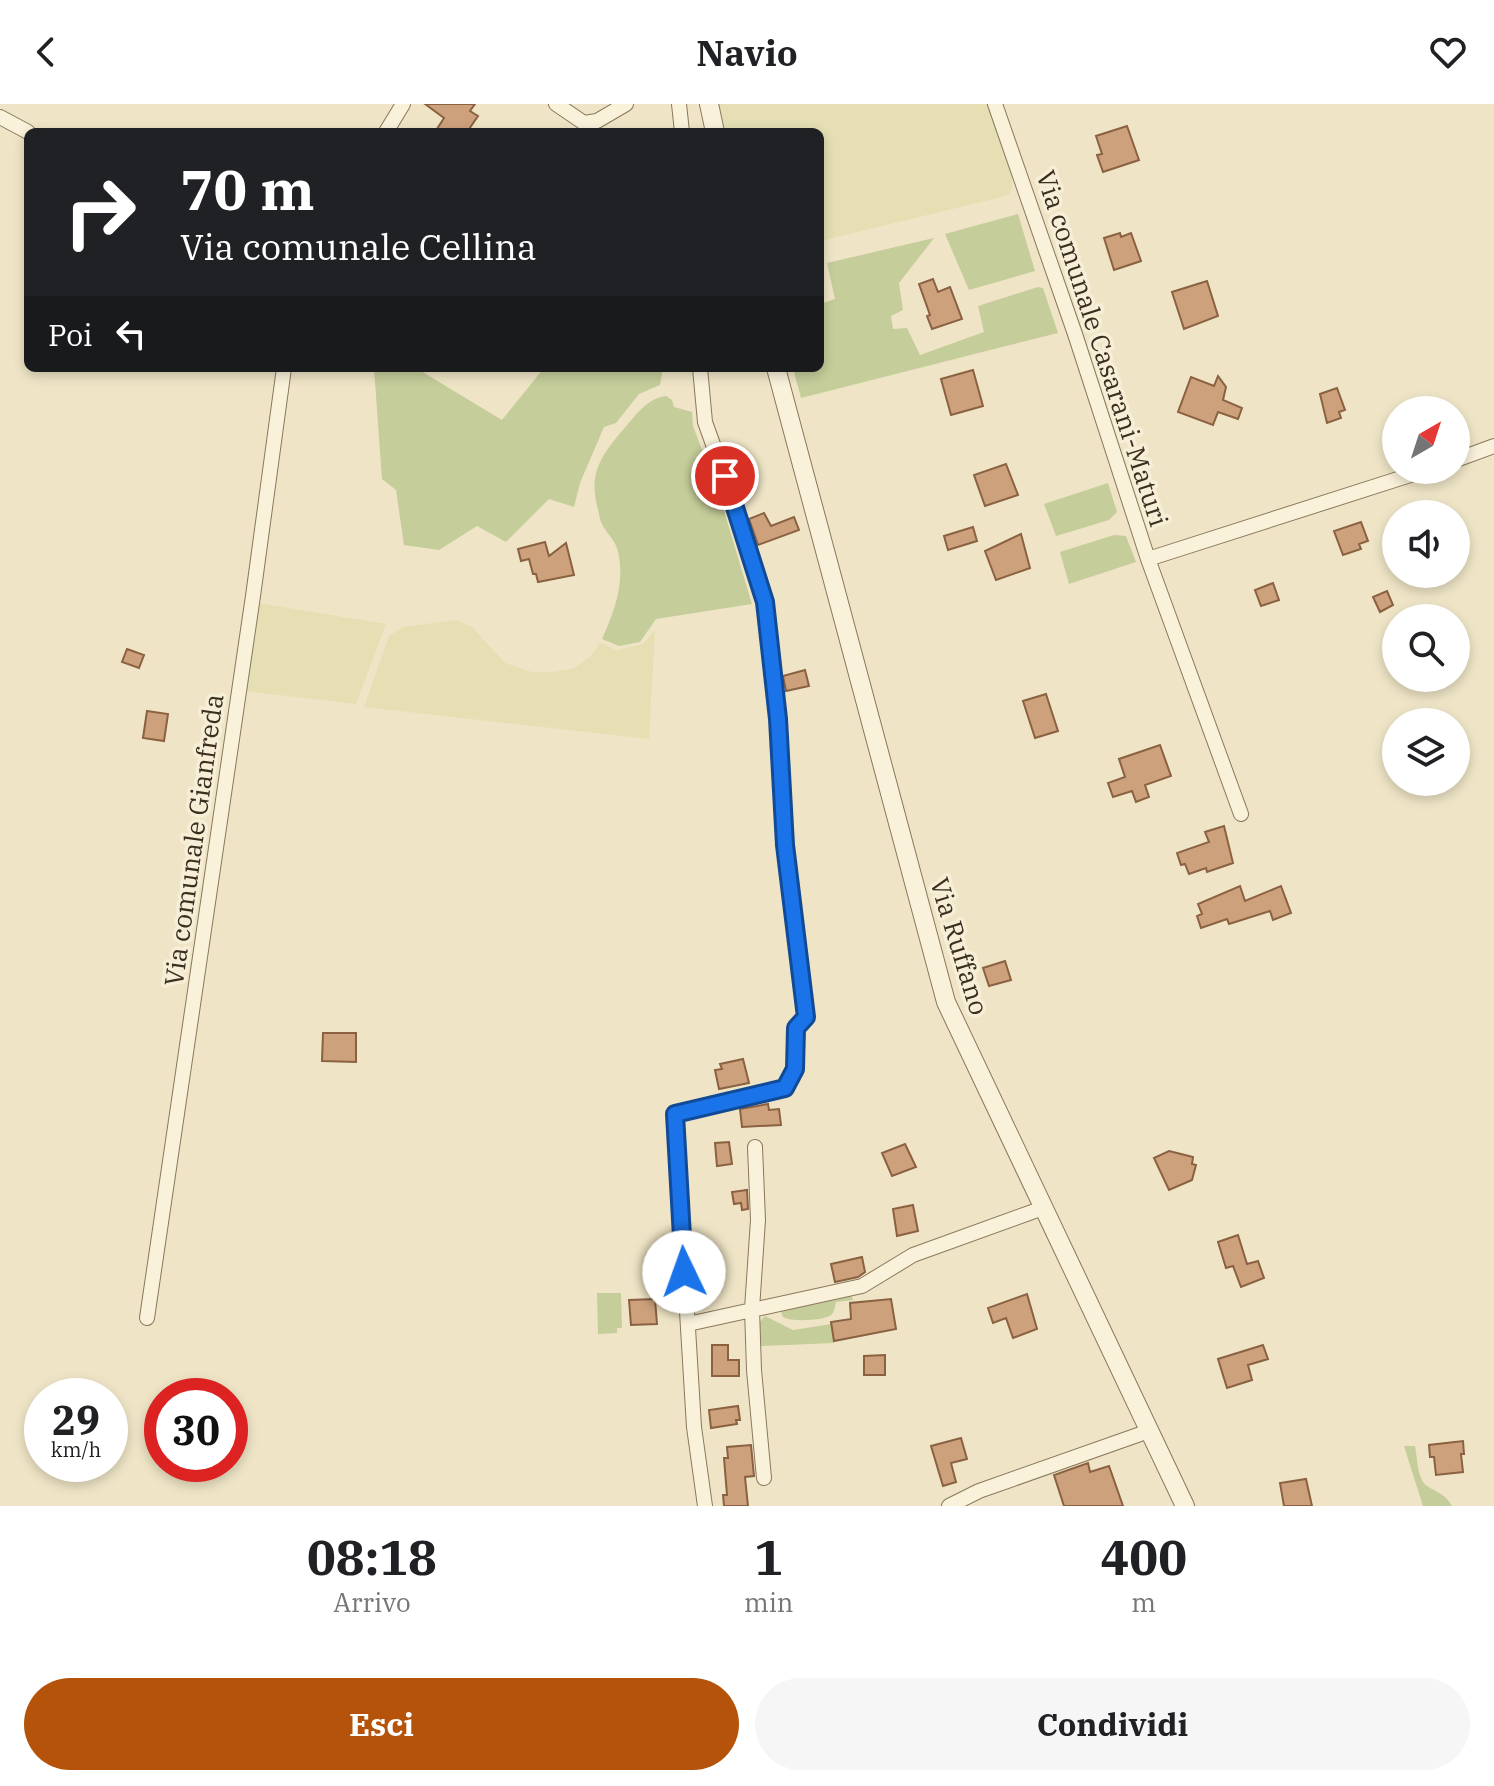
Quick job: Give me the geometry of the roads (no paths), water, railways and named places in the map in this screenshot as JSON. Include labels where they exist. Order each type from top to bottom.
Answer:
[{"type":"street","points":[[388,128],[403,104]]},
{"type":"street","points":[[556,104],[584,123],[597,121],[626,104]]},
{"type":"street","points":[[679,104],[682,128]]},
{"type":"street","points":[[709,104],[714,128]]},
{"type":"street","name":"Via comunale Casarani-Maturi","points":[[995,104],[1148,559],[1382,484]]},
{"type":"street","points":[[0,117],[24,130]]},
{"type":"street","name":"Via comunale Gianfreda","points":[[147,1318],[283,372]]},
{"type":"street","points":[[700,372],[705,422],[765,602],[778,719],[785,845],[806,1017],[796,1028],[795,1069],[785,1088],[675,1114],[694,1427],[705,1506]]},
{"type":"street","name":"Via Ruffano","points":[[777,372],[946,1002],[1185,1506]]},
{"type":"street","points":[[1470,455],[1494,446]]},
{"type":"street","points":[[1148,559],[1241,814]]},
{"type":"street","points":[[755,1147],[758,1220],[752,1309],[764,1478]]},
{"type":"street","points":[[688,1324],[862,1286],[913,1255],[1043,1208]]},
{"type":"street","points":[[949,1506],[979,1491],[1149,1431]]}]
